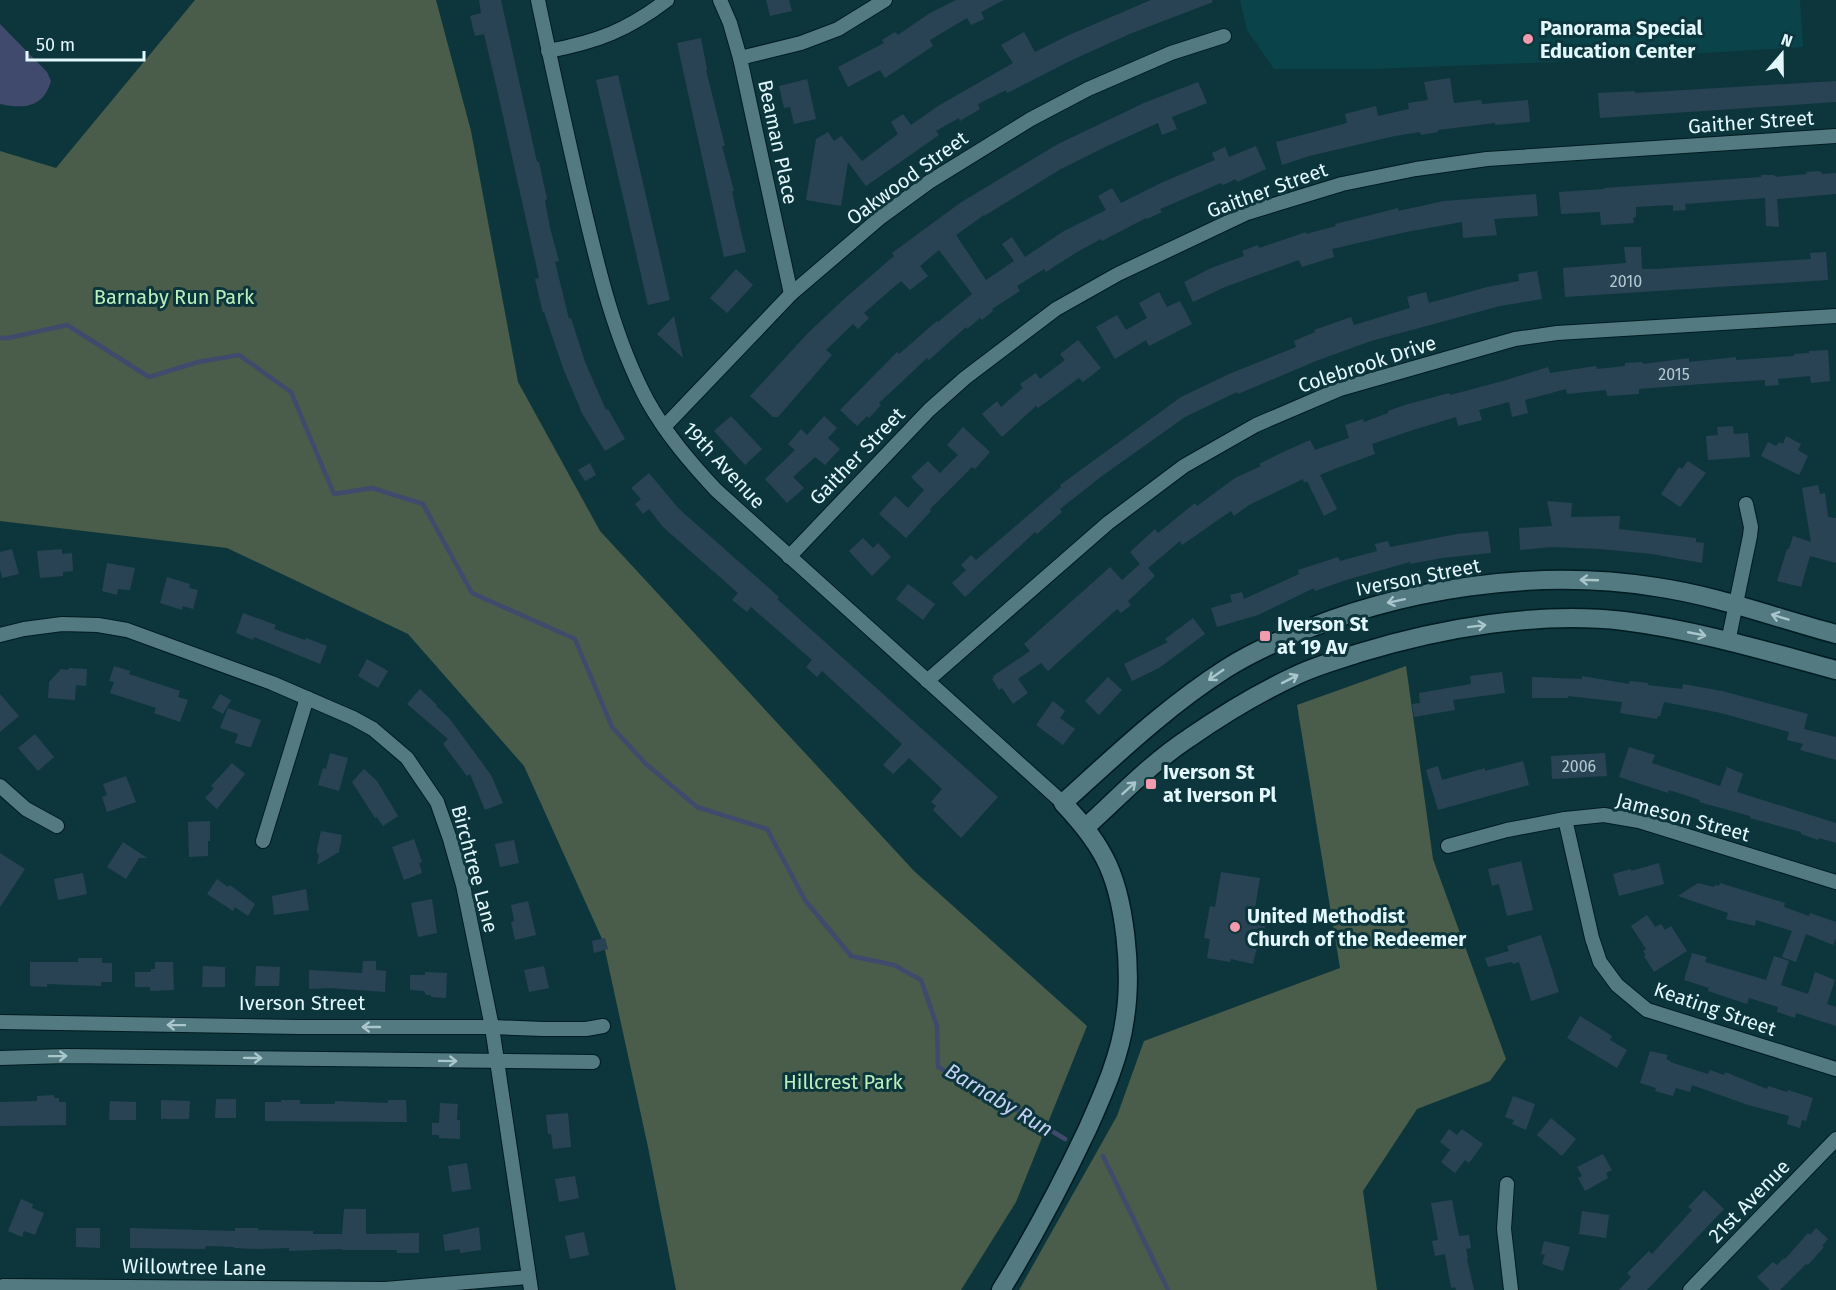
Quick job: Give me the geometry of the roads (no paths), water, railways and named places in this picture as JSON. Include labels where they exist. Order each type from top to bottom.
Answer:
[{"type":"main road","name":"Iverson Street","points":[[1063,803],[1158,718],[1228,667],[1300,632],[1341,616],[1388,602],[1487,585],[1538,580],[1619,582],[1693,593],[1836,634]]},
{"type":"main road","points":[[1086,827],[1163,757],[1188,738],[1246,702],[1296,675],[1394,642],[1433,633],[1467,627],[1563,618],[1621,621],[1646,624],[1728,642],[1836,670]]},
{"type":"main road","points":[[1001,1290],[1064,1180],[1102,1096],[1125,1018],[1127,969],[1117,894],[1106,860],[1086,827],[1063,803]]},
{"type":"street","name":"19th Avenue","points":[[538,0],[590,234],[609,306],[630,364],[647,400],[664,427],[686,457],[716,490],[1063,803]]},
{"type":"street","points":[[548,51],[576,46],[621,30],[667,0]]},
{"type":"street","name":"Beaman Place","points":[[720,0],[730,23],[740,58],[791,294]]},
{"type":"street","points":[[740,58],[801,43],[838,29],[885,0]]},
{"type":"street","name":"Oakwood Street","points":[[664,427],[791,294],[881,217],[929,182],[1030,119],[1088,89],[1171,53],[1224,36]]},
{"type":"street","name":"Gaither Street","points":[[789,556],[929,410],[965,378],[1056,309],[1118,274],[1247,213],[1342,184],[1416,169],[1487,159],[1836,136]]},
{"type":"street","name":"Colebrook Drive","points":[[927,681],[1108,523],[1184,466],[1256,425],[1340,389],[1515,339],[1557,333],[1836,316]]},
{"type":"street","points":[[1728,642],[1750,536],[1751,526],[1746,504]]},
{"type":"street","name":"Birchtree Lane","points":[[0,635],[62,624],[98,625],[127,630],[250,674],[353,718],[387,739],[407,758],[437,802],[463,885],[492,1027],[530,1284]]},
{"type":"street","points":[[263,842],[307,698]]},
{"type":"street","points":[[0,786],[26,809],[57,826]]},
{"type":"street","name":"Jameson Street","points":[[1448,846],[1507,830],[1565,819],[1604,815],[1639,821],[1836,882]]},
{"type":"street","name":"Keating Street","points":[[1565,819],[1594,944],[1600,962],[1617,985],[1647,1010],[1836,1069]]},
{"type":"street","name":"Iverson Street","points":[[0,1022],[543,1029],[586,1029],[603,1026]]},
{"type":"street","points":[[0,1058],[66,1056],[593,1062]]},
{"type":"street","name":"21st Avenue","points":[[1690,1290],[1836,1139]]},
{"type":"street","points":[[1507,1184],[1504,1229],[1511,1290]]},
{"type":"street","name":"Willowtree Lane","points":[[3,1286],[386,1290],[530,1284]]},
{"type":"waterway","name":"Barnaby Run","points":[[0,338],[67,325],[149,377],[198,362],[239,355],[291,392],[334,494],[372,488],[423,504],[472,593],[575,639],[612,727],[646,764],[697,807],[767,829],[805,900],[851,956],[894,965],[921,980],[937,1026],[938,1067],[1065,1139]]},
{"type":"waterway","name":"Barnaby Run","points":[[1103,1156],[1168,1290]]},
{"type":"place","name":"Panorama Special Education Center","points":[[1528,39]]},
{"type":"place","name":"Iverson St at 19 Av","points":[[1265,636]]},
{"type":"place","name":"Iverson St at Iverson Pl","points":[[1151,784]]},
{"type":"place","name":"United Methodist Church of the Redeemer","points":[[1235,927]]},
{"type":"park label","name":"Barnaby Run Park","points":[[174,297]]},
{"type":"park label","name":"Hillcrest Park","points":[[843,1082]]}]
